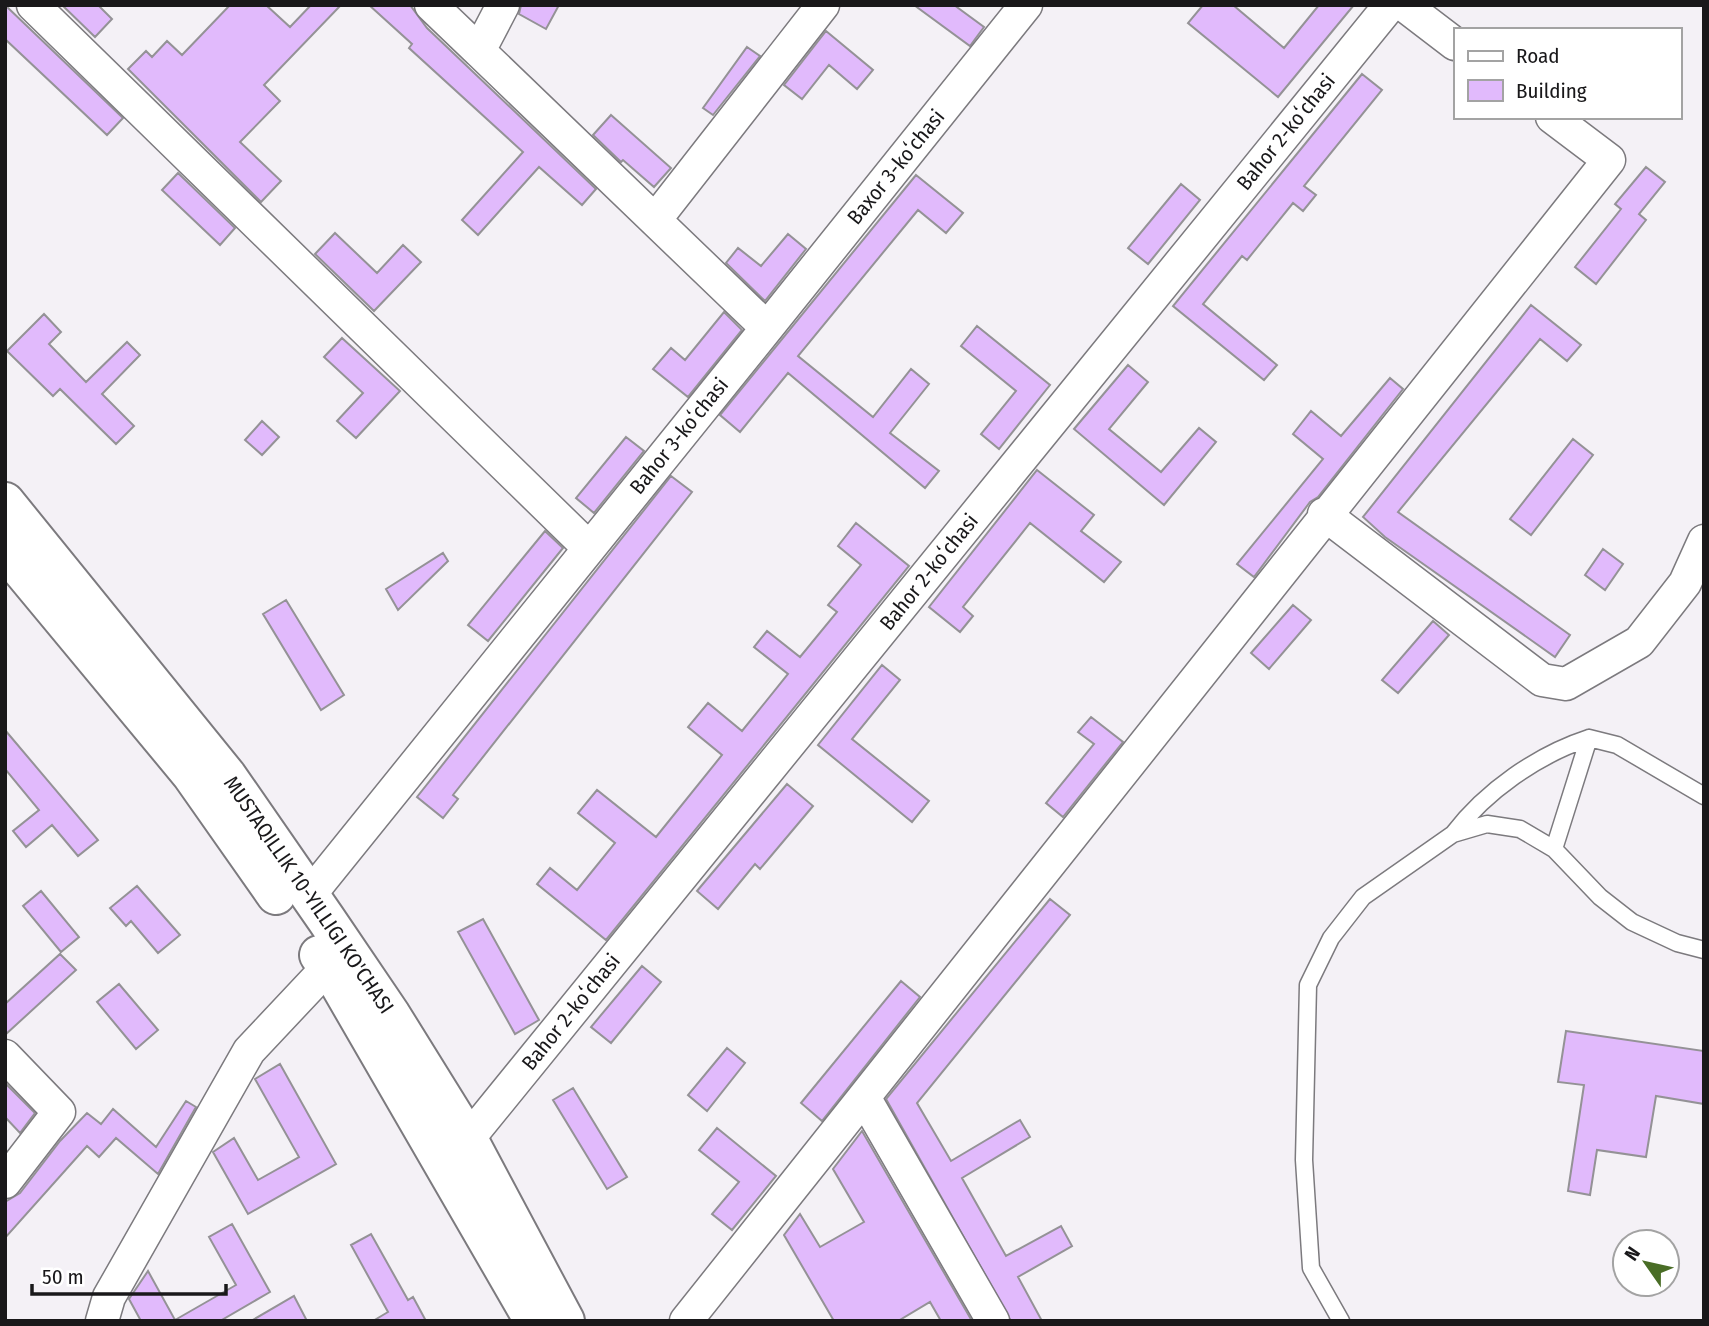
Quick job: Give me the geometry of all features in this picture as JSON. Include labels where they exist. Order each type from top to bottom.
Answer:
[{"type":"main road","name":"MUSTAQILLIK 10-YILLIGI KO'CHASI","points":[[5,502],[227,776],[391,1015],[468,1139],[565,1321]]},
{"type":"main road","name":"MUSTAQILLIK 10-YILLIGI KO'CHASI","points":[[5,550],[191,775],[328,968],[534,1321]]},
{"type":"street","points":[[33,5],[589,548]]},
{"type":"street","points":[[431,5],[766,328]]},
{"type":"street","points":[[479,51],[503,5]]},
{"type":"street","points":[[655,220],[823,5]]},
{"type":"street","name":"Baxor 3-koʻchasi","points":[[766,328],[1026,5]]},
{"type":"street","name":"Bahor 2-koʻchasi","points":[[468,1139],[1390,5]]},
{"type":"street","points":[[1404,5],[1454,43]]},
{"type":"street","points":[[686,1321],[1324,514],[1609,160],[1555,119]]},
{"type":"street","name":"Bahor 3-koʻchasi","points":[[308,897],[766,328]]},
{"type":"street","points":[[1324,514],[1542,680],[1566,684],[1639,642],[1685,583],[1704,541]]},
{"type":"street","points":[[111,1313],[249,1051],[328,968]]},
{"type":"street","points":[[5,1056],[59,1112],[5,1182]]},
{"type":"street","points":[[864,1097],[993,1321]]},
{"type":"lane","points":[[1341,1321],[1311,1268],[1304,1160],[1308,985],[1331,938],[1363,897],[1453,834],[1466,817],[1524,771],[1562,747],[1589,738],[1617,745],[1704,796]]},
{"type":"lane","points":[[1554,849],[1589,738]]},
{"type":"lane","points":[[1453,834],[1487,824],[1520,829],[1554,849],[1600,897],[1632,922],[1677,943],[1704,950]]},
{"type":"building","points":[[5,5],[123,118],[107,135],[5,39]]},
{"type":"building","points":[[62,5],[98,5],[112,19],[95,37]]},
{"type":"building","points":[[230,5],[266,5],[290,27],[311,5],[341,5],[264,85],[280,101],[240,142],[281,181],[261,202],[128,69],[146,51],[152,57],[167,41],[182,55]]},
{"type":"building","points":[[369,5],[410,5],[427,28],[596,189],[582,205],[539,167],[478,235],[462,220],[523,152],[409,48],[412,44]]},
{"type":"building","points":[[521,5],[559,5],[546,29],[519,14]]},
{"type":"building","points":[[914,5],[954,5],[984,27],[970,46]]},
{"type":"building","points":[[1203,5],[1233,5],[1284,48],[1319,5],[1354,5],[1278,97],[1188,23]]},
{"type":"building","points":[[826,31],[873,70],[857,89],[829,65],[802,99],[784,85]]},
{"type":"building","points":[[747,47],[760,56],[713,115],[703,108]]},
{"type":"building","points":[[1362,74],[1382,90],[1304,186],[1316,195],[1303,211],[1293,203],[1247,260],[1242,256],[1203,304],[1277,365],[1264,380],[1173,306]]},
{"type":"building","points":[[611,115],[671,168],[654,187],[623,160],[621,162],[593,135]]},
{"type":"building","points":[[1646,167],[1665,182],[1639,214],[1646,220],[1596,284],[1575,267],[1621,209],[1615,204]]},
{"type":"building","points":[[178,173],[235,228],[220,245],[162,190]]},
{"type":"building","points":[[916,175],[963,213],[946,233],[918,210],[798,356],[873,417],[911,369],[929,384],[890,433],[939,471],[925,488],[788,373],[740,432],[720,415]]},
{"type":"building","points":[[1181,184],[1200,200],[1148,264],[1128,248]]},
{"type":"building","points":[[335,233],[377,273],[403,245],[421,262],[374,311],[315,254]]},
{"type":"building","points":[[788,234],[806,249],[765,301],[726,263],[738,248],[761,266]]},
{"type":"building","points":[[1531,305],[1581,345],[1567,361],[1540,339],[1398,512],[1570,635],[1555,657],[1385,537],[1363,517]]},
{"type":"building","points":[[724,312],[742,330],[688,397],[653,369],[671,348],[685,360]]},
{"type":"building","points":[[44,314],[61,332],[49,344],[86,382],[127,342],[140,355],[102,394],[134,426],[116,444],[60,389],[53,396],[7,351]]},
{"type":"building","points":[[977,326],[1050,385],[999,449],[981,434],[1016,391],[961,346]]},
{"type":"building","points":[[342,338],[400,391],[356,438],[337,421],[363,393],[324,357]]},
{"type":"building","points":[[1128,365],[1148,382],[1109,429],[1161,472],[1199,428],[1216,442],[1164,505],[1074,429]]},
{"type":"building","points":[[1390,378],[1403,389],[1318,497],[1310,502],[1254,577],[1237,564],[1323,459],[1293,434],[1311,411],[1341,436]]},
{"type":"building","points":[[262,421],[279,437],[262,455],[245,440]]},
{"type":"building","points":[[626,437],[644,451],[594,513],[576,498]]},
{"type":"building","points":[[1573,439],[1593,455],[1531,535],[1510,519]]},
{"type":"building","points":[[1037,470],[1094,515],[1081,531],[1121,562],[1104,582],[1030,523],[963,607],[973,616],[960,632],[929,607]]},
{"type":"building","points":[[671,476],[692,492],[453,795],[458,799],[443,818],[417,797]]},
{"type":"building","points":[[856,523],[909,566],[606,940],[537,884],[550,868],[577,890],[615,843],[578,813],[597,790],[656,837],[722,755],[688,727],[708,703],[742,731],[788,674],[754,647],[767,631],[800,657],[837,612],[828,605],[861,565],[838,546]]},
{"type":"building","points":[[545,531],[563,548],[488,641],[468,625]]},
{"type":"building","points":[[1603,549],[1623,564],[1605,590],[1585,575]]},
{"type":"building","points":[[443,553],[448,561],[398,610],[386,589]]},
{"type":"building","points":[[286,600],[344,695],[321,710],[263,614]]},
{"type":"building","points":[[1293,605],[1311,620],[1269,669],[1251,653]]},
{"type":"building","points":[[1433,621],[1449,635],[1398,693],[1382,680]]},
{"type":"building","points":[[882,665],[900,680],[852,739],[929,801],[912,822],[818,745]]},
{"type":"building","points":[[1091,717],[1123,742],[1063,817],[1046,803],[1094,744],[1078,732]]},
{"type":"building","points":[[5,730],[98,840],[78,856],[52,825],[26,847],[13,831],[39,810],[5,769]]},
{"type":"building","points":[[787,784],[813,806],[760,869],[755,864],[718,909],[697,891]]},
{"type":"building","points":[[137,886],[180,935],[158,953],[131,921],[126,926],[110,908]]},
{"type":"building","points":[[41,891],[79,937],[61,952],[23,906]]},
{"type":"building","points":[[1050,899],[1070,915],[917,1103],[951,1161],[1020,1120],[1030,1137],[962,1178],[1006,1256],[1061,1226],[1072,1246],[1018,1277],[1042,1321],[1011,1321],[886,1099]]},
{"type":"building","points":[[483,919],[539,1020],[515,1034],[458,932]]},
{"type":"building","points":[[60,954],[76,970],[5,1035],[5,1004]]},
{"type":"building","points":[[642,966],[661,982],[611,1043],[591,1027]]},
{"type":"building","points":[[901,981],[920,997],[822,1121],[801,1103]]},
{"type":"building","points":[[119,984],[158,1030],[136,1049],[97,1002]]},
{"type":"building","points":[[1566,1031],[1704,1051],[1704,1104],[1656,1096],[1646,1157],[1597,1150],[1590,1195],[1568,1191],[1584,1085],[1558,1082]]},
{"type":"building","points":[[727,1048],[745,1063],[707,1111],[688,1095]]},
{"type":"building","points":[[280,1064],[336,1164],[248,1214],[213,1152],[234,1138],[258,1180],[299,1157],[255,1079]]},
{"type":"building","points":[[5,1083],[35,1113],[20,1133],[5,1117]]},
{"type":"building","points":[[573,1088],[627,1177],[607,1189],[553,1100]]},
{"type":"building","points":[[186,1101],[196,1107],[158,1174],[116,1138],[99,1157],[87,1146],[5,1238],[5,1202],[20,1193],[60,1141],[87,1113],[101,1124],[113,1109],[156,1147]]},
{"type":"building","points":[[717,1128],[776,1176],[732,1230],[712,1214],[739,1182],[699,1150]]},
{"type":"building","points":[[862,1131],[972,1321],[941,1321],[930,1302],[898,1321],[834,1321],[784,1235],[800,1214],[820,1247],[864,1222],[833,1169]]},
{"type":"building","points":[[232,1224],[270,1292],[220,1321],[141,1321],[129,1299],[148,1271],[175,1320],[236,1285],[209,1237]]},
{"type":"building","points":[[371,1234],[408,1300],[413,1297],[426,1321],[373,1321],[388,1312],[351,1245]]},
{"type":"building","points":[[294,1296],[307,1321],[251,1321]]}]
